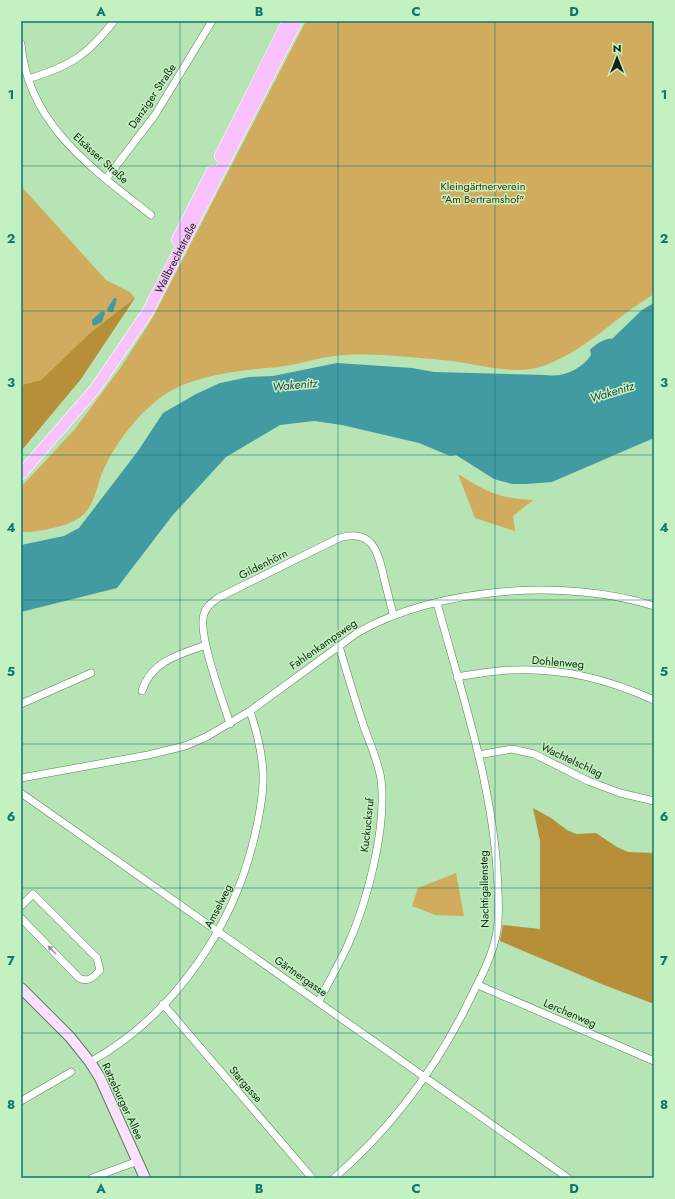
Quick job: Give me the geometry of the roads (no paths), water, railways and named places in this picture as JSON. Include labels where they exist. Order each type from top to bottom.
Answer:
[{"type":"main road","name":"Wallbrechtstraße","points":[[21,462],[58,422],[88,384],[140,309],[288,21]]},
{"type":"main road","name":"Wallbrechtstraße","points":[[21,474],[95,389],[147,313],[297,21]]},
{"type":"main road","name":"Ratzeburger Allee","points":[[21,988],[70,1037],[90,1062],[100,1078],[145,1178]]},
{"type":"street","points":[[28,79],[58,70],[74,61],[96,43],[114,21]]},
{"type":"street","name":"Danziger Straße","points":[[106,179],[155,115],[212,21]]},
{"type":"street","name":"Elsässer Straße","points":[[21,44],[28,79],[42,112],[62,138],[79,156],[151,215]]},
{"type":"street","name":"Gildenhörn","points":[[230,724],[206,645],[203,625],[204,614],[209,605],[218,598],[320,546],[346,535],[356,535],[365,538],[377,550],[394,614]]},
{"type":"street","name":"Fahlenkampsweg","points":[[21,778],[156,754],[185,746],[230,724],[339,646],[375,622],[394,614],[436,603],[487,594],[569,590],[622,598],[654,606]]},
{"type":"street","name":"Nachtigallensteg","points":[[334,1178],[376,1138],[426,1077],[454,1031],[478,985],[497,931],[498,900],[494,831],[478,755],[436,603]]},
{"type":"street","points":[[142,691],[145,681],[161,663],[174,656],[206,645]]},
{"type":"street","name":"Kuckucksruf","points":[[319,1001],[347,947],[358,920],[373,865],[380,825],[382,794],[378,765],[339,646]]},
{"type":"street","name":"Dohlenweg","points":[[457,677],[511,670],[549,670],[589,676],[654,700]]},
{"type":"street","points":[[21,704],[91,673]]},
{"type":"street","name":"Amselweg","points":[[90,1062],[109,1051],[140,1028],[163,1004],[191,973],[232,905],[244,878],[252,851],[261,807],[263,774],[262,756],[257,732],[250,711]]},
{"type":"street","name":"Wachtelschlag","points":[[478,755],[512,749],[534,754],[588,782],[620,793],[654,801]]},
{"type":"street","name":"Gärtnergasse","points":[[21,793],[319,1001],[568,1178]]},
{"type":"street","points":[[21,906],[33,894],[97,958],[100,970],[89,980],[79,978],[21,918]]},
{"type":"street","name":"Lerchenweg","points":[[478,985],[654,1061]]},
{"type":"street","name":"Stargasse","points":[[163,1004],[312,1178]]},
{"type":"street","points":[[21,1101],[71,1072]]},
{"type":"street","points":[[92,1178],[138,1161]]},
{"type":"water","points":[[114,298],[117,299],[113,312],[109,312],[107,309]]},
{"type":"water","name":"Wakenitz","points":[[654,303],[654,438],[552,482],[512,484],[494,479],[456,455],[450,456],[419,443],[342,425],[314,421],[280,425],[226,457],[172,516],[117,588],[21,612],[21,545],[64,536],[79,528],[138,451],[163,413],[196,394],[220,383],[249,377],[273,376],[337,363],[412,368],[434,372],[552,376],[565,374],[583,364],[591,355],[590,350],[594,346],[603,340],[612,339],[642,310]]},
{"type":"water","points":[[102,311],[105,313],[102,322],[94,326],[92,324],[92,320]]},
{"type":"park label","name":"Kleingärtnerverein \"Am Bertramshof\"","points":[[483,192]]}]
